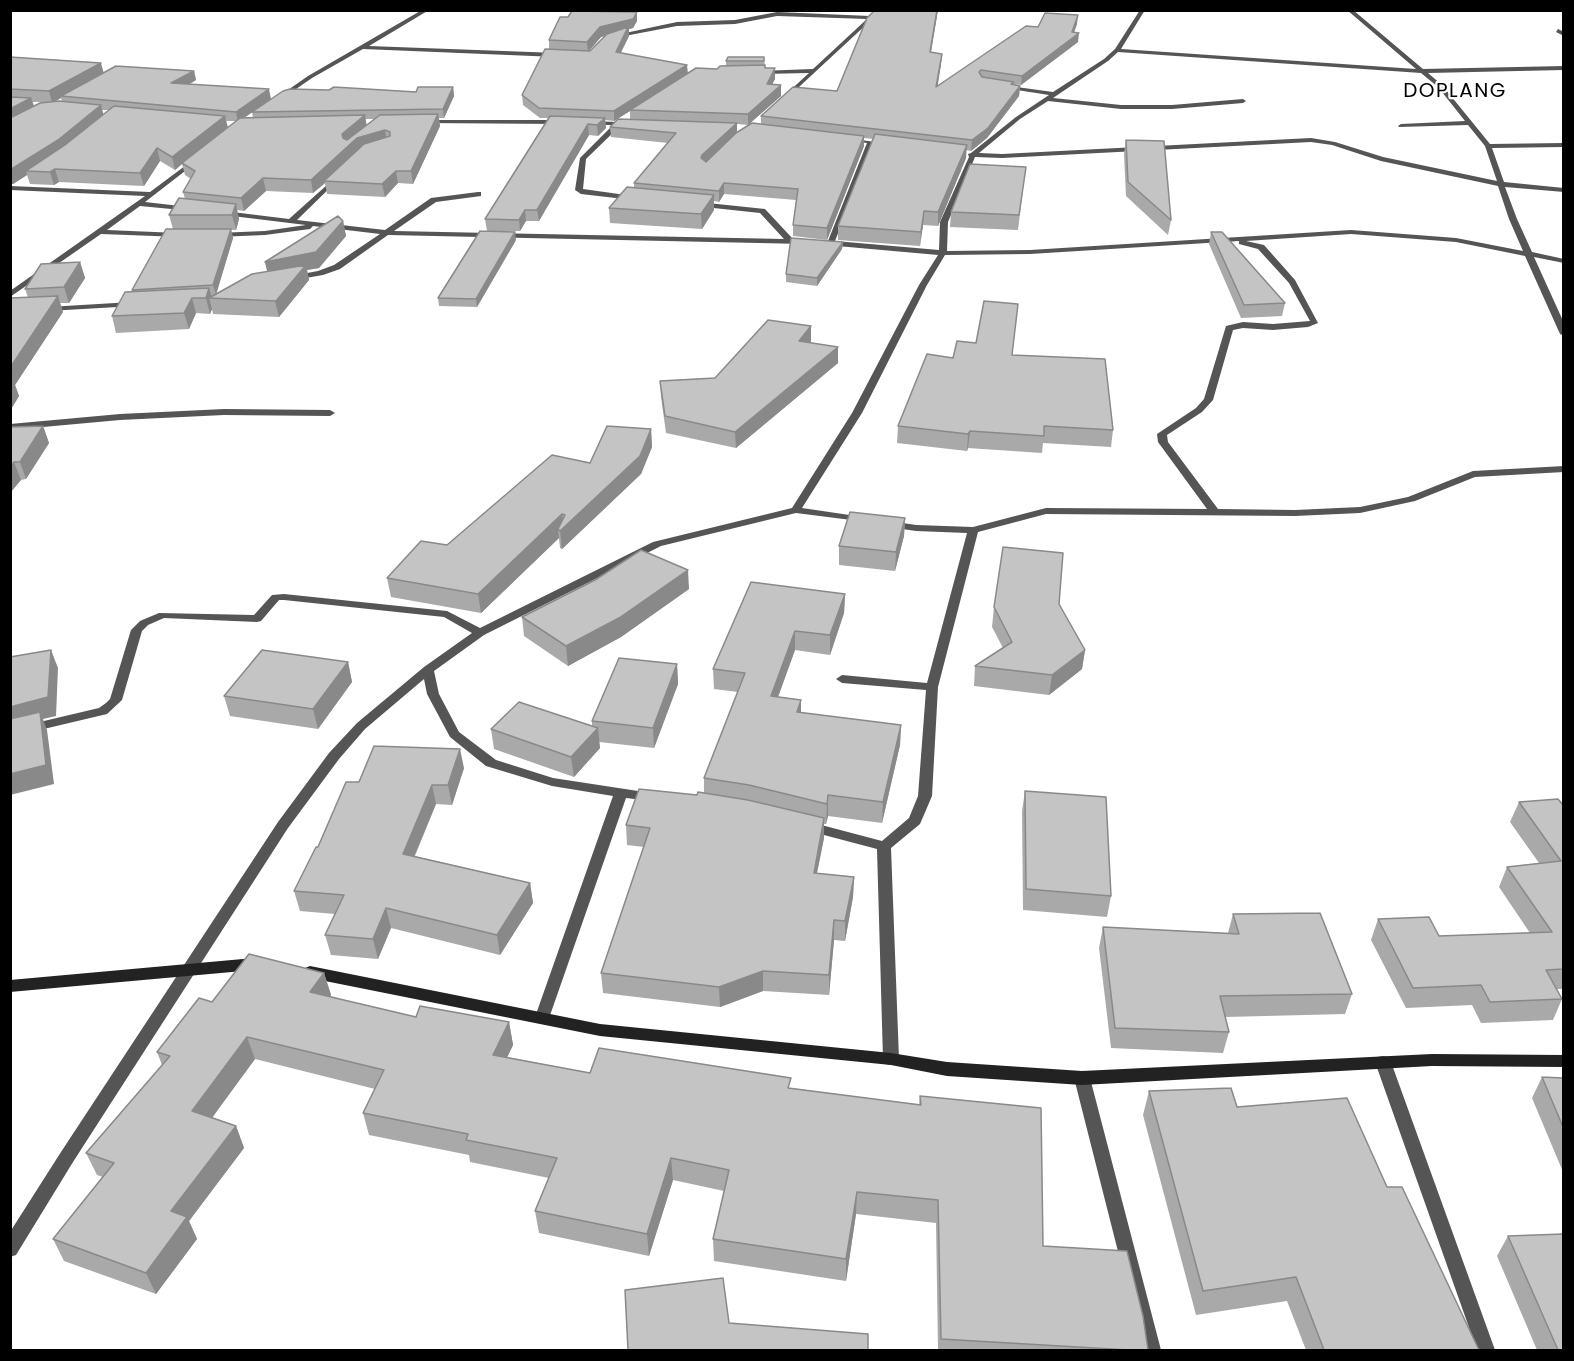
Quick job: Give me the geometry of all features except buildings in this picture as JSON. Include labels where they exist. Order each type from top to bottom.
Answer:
[{"type":"street","points":[[275,102],[310,77],[427,10]]},
{"type":"street","points":[[783,100],[880,10]]},
{"type":"street","points":[[796,510],[857,413],[913,304],[943,253],[944,222],[968,155],[1049,96],[1106,60],[1117,50],[1143,10]]},
{"type":"street","points":[[1349,10],[1440,86],[1488,146],[1528,254],[1563,334]]},
{"type":"street","points":[[604,40],[616,35],[677,24],[735,22],[777,14],[871,18]]},
{"type":"street","points":[[361,47],[569,56]]},
{"type":"street","points":[[1117,50],[1420,71],[1563,68]]},
{"type":"street","points":[[754,72],[814,71]]},
{"type":"street","points":[[994,84],[1049,96],[1121,107],[1197,106],[1243,101]]},
{"type":"street","points":[[627,117],[583,158],[579,190],[583,193],[641,199]]},
{"type":"street","points":[[422,122],[574,122]]},
{"type":"street","points":[[585,123],[640,124]]},
{"type":"street","points":[[1401,126],[1469,123]]},
{"type":"street","points":[[838,138],[891,144]]},
{"type":"street","points":[[968,155],[1002,156],[1311,140],[1333,143],[1381,159],[1433,171],[1501,184],[1563,190]]},
{"type":"street","points":[[823,243],[871,141]]},
{"type":"street","points":[[1488,146],[1563,145]]},
{"type":"street","points":[[10,295],[140,204],[205,153]]},
{"type":"street","points":[[292,220],[346,170]]},
{"type":"street","points":[[12,188],[23,183]]},
{"type":"street","points":[[12,188],[153,194]]},
{"type":"street","points":[[290,279],[337,267],[434,200],[478,194]]},
{"type":"street","points":[[688,203],[762,211],[790,241]]},
{"type":"street","points":[[140,204],[198,210]]},
{"type":"street","points":[[210,211],[387,233],[790,241],[943,253],[1030,252],[1319,233],[1385,233],[1456,240],[1563,261]]},
{"type":"street","points":[[211,235],[265,233],[323,225]]},
{"type":"street","points":[[99,232],[192,235]]},
{"type":"street","points":[[1214,511],[1163,442],[1162,434],[1199,410],[1208,400],[1229,328],[1242,325],[1314,323],[1292,282],[1261,247],[1225,239]]},
{"type":"street","points":[[34,309],[137,304]]},
{"type":"street","points":[[10,427],[120,417],[224,412],[330,413]]},
{"type":"street","points":[[10,1249],[67,1157],[283,825],[334,756],[361,726],[428,670],[480,633],[657,544],[796,510],[916,528],[973,530],[1046,511],[1295,513],[1360,510],[1411,499],[1473,474],[1563,469]]},
{"type":"street","points":[[884,846],[915,820],[925,796],[932,687],[973,530]]},
{"type":"street","points":[[10,733],[103,711],[110,706],[116,700],[137,630],[144,623],[163,615],[257,619],[276,597],[284,597],[447,614],[480,633]]},
{"type":"street","points":[[428,670],[433,694],[454,734],[491,763],[552,782],[667,800]]},
{"type":"street","points":[[842,679],[932,687]]},
{"type":"street","points":[[543,1017],[621,793]]},
{"type":"street","points":[[794,823],[884,846]]},
{"type":"street","points":[[884,846],[891,1059]]},
{"type":"street","points":[[10,986],[190,969],[265,965]]},
{"type":"street","points":[[297,969],[600,1030],[891,1059],[947,1069],[1082,1078],[1432,1060],[1563,1061]]},
{"type":"street","points":[[1383,1062],[1486,1350]]},
{"type":"street","points":[[1082,1078],[1152,1350]]},
{"type":"district","name":"DOPLANG","points":[[1455,92]]}]
